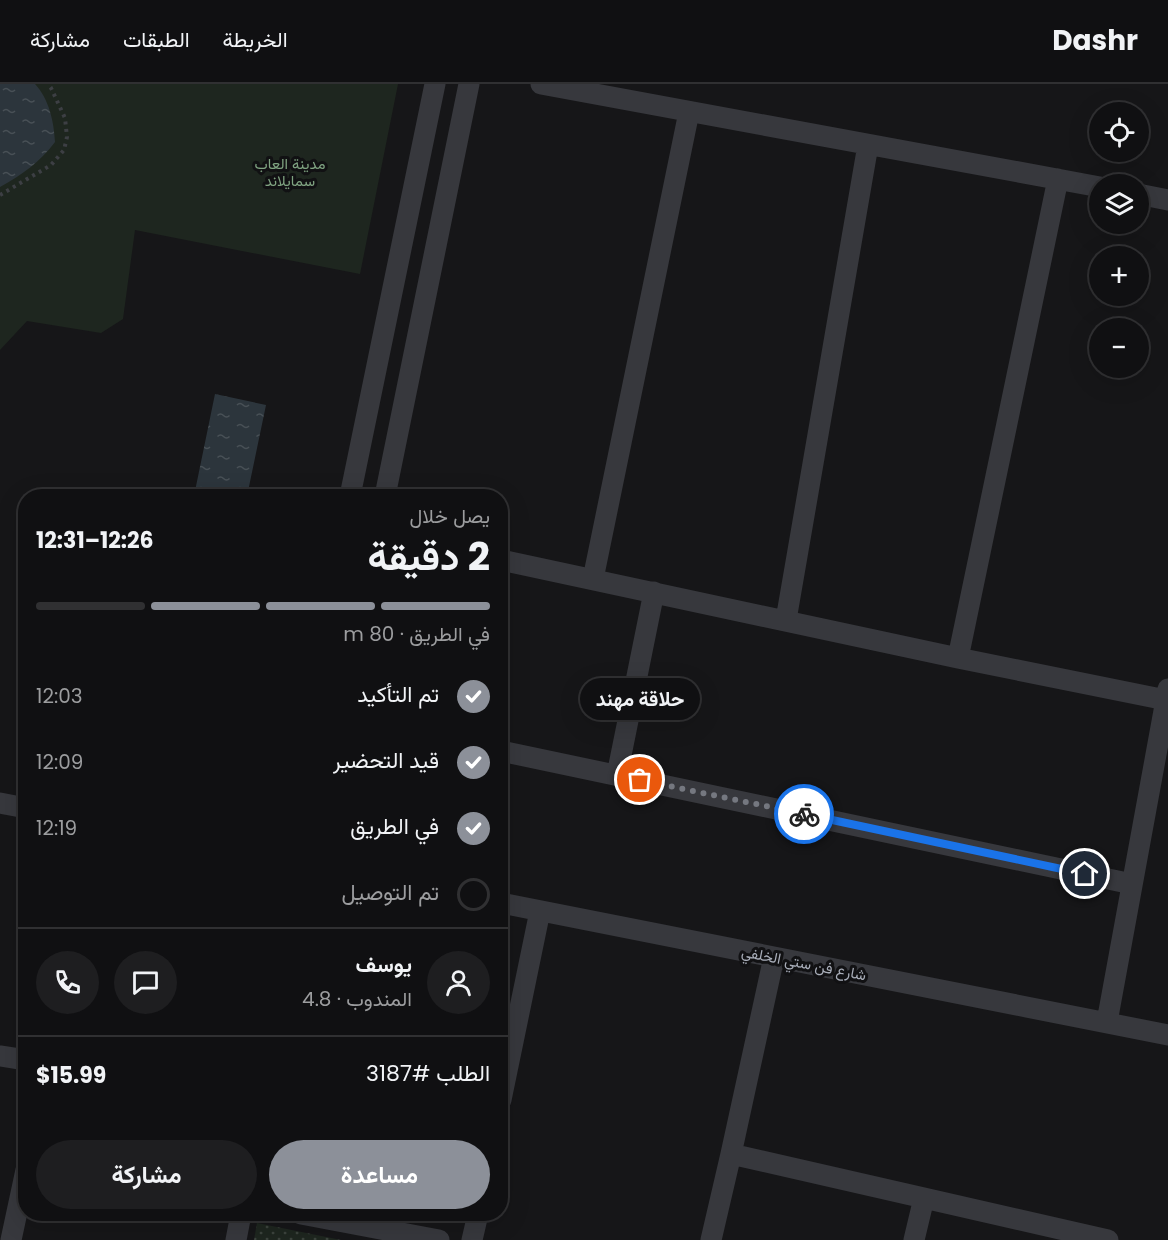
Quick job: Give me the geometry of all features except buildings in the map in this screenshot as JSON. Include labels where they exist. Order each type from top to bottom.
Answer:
[{"type":"street","points":[[351,489],[435,84]]},
{"type":"street","points":[[387,489],[469,84]]},
{"type":"street","points":[[541,84],[1089,185]]},
{"type":"street","points":[[593,579],[689,112]]},
{"type":"street","points":[[786,620],[868,144]]},
{"type":"street","points":[[958,658],[1058,179]]},
{"type":"street","points":[[1149,196],[1168,200]]},
{"type":"street","points":[[508,561],[958,658],[1167,695],[1107,1022]]},
{"type":"street","points":[[617,775],[654,592]]},
{"type":"street","points":[[508,752],[1132,884]]},
{"type":"street","points":[[0,803],[18,806]]},
{"type":"street","name":"شارع فن ستي الخلفي","points":[[508,904],[1168,1035]]},
{"type":"street","points":[[508,1066],[540,911]]},
{"type":"street","points":[[711,1240],[732,1154],[774,957]]},
{"type":"street","points":[[0,1056],[18,1059]]},
{"type":"street","points":[[732,1154],[1098,1239]]},
{"type":"street","points":[[914,1240],[924,1198]]},
{"type":"street","points":[[11,1240],[18,1207]]},
{"type":"street","points":[[236,1240],[240,1221]]},
{"type":"street","points":[[338,1221],[439,1240]]},
{"type":"street","points":[[472,1240],[476,1221]]},
{"type":"path","points":[[0,195],[51,165],[64,150],[67,137],[65,118],[48,84]]},
{"type":"green space","name":"مدينة العاب سمايلاند","points":[[0,84],[398,84],[360,274],[135,230],[123,319],[101,333],[27,321],[0,350]]},
{"type":"green space","points":[[257,1223],[341,1240],[254,1240]]},
{"type":"water","points":[[0,84],[35,84],[50,111],[55,142],[30,168],[0,187]]},
{"type":"water","points":[[215,394],[266,405],[248,489],[195,489]]},
{"type":"way so far","points":[[640,780],[804,814]]},
{"type":"place","name":"حلاقة مهند","points":[[640,780]]},
{"type":"route","points":[[804,814],[1085,874]]}]
